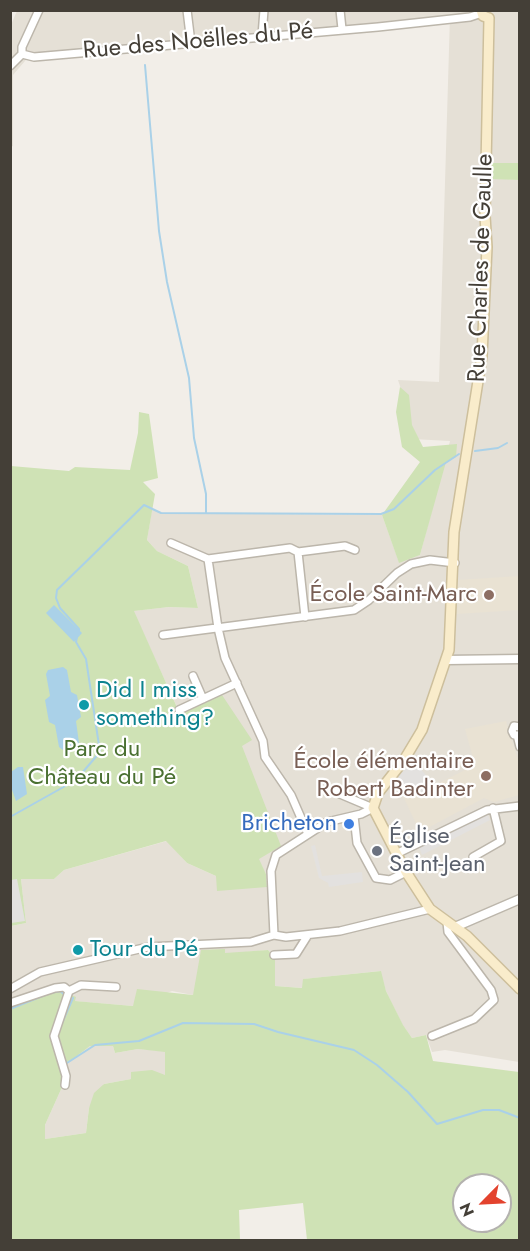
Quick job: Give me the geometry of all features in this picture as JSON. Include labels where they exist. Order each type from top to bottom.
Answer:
[{"type":"main road","points":[[484,14],[496,10]]},
{"type":"main road","name":"Rue Charles de Gaulle","points":[[374,808],[378,793],[404,760],[422,730],[447,660],[455,563],[454,532],[482,356],[488,247],[485,216],[484,14]]},
{"type":"main road","points":[[374,808],[396,854],[430,909],[489,956],[519,989]]},
{"type":"street","points":[[10,66],[22,54],[22,47],[39,10]]},
{"type":"street","points":[[187,10],[191,43]]},
{"type":"street","points":[[262,36],[264,10]]},
{"type":"street","points":[[340,10],[342,29]]},
{"type":"street","name":"Rue des Noëlles du Pé","points":[[22,54],[34,57],[484,14]]},
{"type":"street","points":[[171,543],[208,559],[290,548],[298,552],[345,546],[355,550]]},
{"type":"street","points":[[298,552],[305,616]]},
{"type":"street","points":[[208,559],[218,628],[225,658],[263,741],[265,757],[291,795],[308,834]]},
{"type":"street","points":[[163,635],[354,610],[411,564],[430,560],[455,563]]},
{"type":"street","points":[[447,660],[519,659]]},
{"type":"street","points":[[193,676],[203,699]]},
{"type":"street","points":[[178,710],[237,683]]},
{"type":"street","points":[[519,726],[512,729],[513,734],[518,735],[519,747]]},
{"type":"street","points":[[328,789],[374,808]]},
{"type":"street","points":[[396,854],[493,808],[519,806]]},
{"type":"street","points":[[274,935],[272,861],[282,850],[338,818],[354,816],[374,808]]},
{"type":"street","points":[[473,857],[501,841],[493,808]]},
{"type":"street","points":[[354,816],[357,843],[376,878],[390,880],[406,872]]},
{"type":"street","points":[[432,1036],[474,1019],[494,1000],[491,990],[448,932],[451,925],[519,899]]},
{"type":"street","points":[[10,989],[39,972],[148,947],[251,942],[274,935],[286,937],[340,931],[361,924],[430,909]]},
{"type":"street","points":[[274,955],[296,954],[308,935]]},
{"type":"street","points":[[65,1085],[66,1076],[54,1036],[69,991],[81,985],[116,987]]},
{"type":"street","points":[[10,1004],[55,988],[64,987],[69,991]]},
{"type":"shaded area","points":[[17,11],[519,11],[519,163],[492,163],[491,178],[520,180],[519,1062],[445,1050],[432,1052],[426,1035],[412,1038],[402,1024],[386,991],[380,971],[304,979],[303,988],[274,986],[275,957],[268,950],[225,954],[225,950],[193,995],[172,991],[133,1006],[74,1001],[50,992],[11,1008],[11,926],[26,923],[21,879],[54,879],[64,870],[167,841],[187,863],[216,876],[267,886],[266,874],[258,859],[218,796],[133,611],[169,607],[198,608],[188,566],[157,551],[147,540],[152,509],[163,513],[382,515],[399,562],[420,555],[450,441],[412,439],[398,380],[439,382],[450,16],[31,54],[13,75],[13,146],[11,147],[10,27]]},
{"type":"shaded area","name":"École Saint-Marc","points":[[519,576],[519,610],[457,614],[458,580]]},
{"type":"shaded area","name":"École élémentaire Robert Badinter","points":[[506,721],[519,763],[519,795],[494,802],[484,798],[420,832],[401,792],[406,787],[419,798],[431,787],[475,765],[465,729]]},
{"type":"shaded area","points":[[411,757],[434,785],[419,798],[396,776]]},
{"type":"shaded area","points":[[487,813],[490,820],[422,855],[419,847]]},
{"type":"shaded area","points":[[315,845],[322,876],[362,872],[363,882],[329,887],[328,883],[319,878],[311,846]]},
{"type":"shaded area","points":[[17,879],[25,921],[11,923],[11,880]]},
{"type":"shaded area","points":[[90,1046],[113,1046],[115,1053],[138,1049],[165,1051],[165,1075],[131,1073],[131,1079],[104,1084],[89,1108],[86,1133],[45,1139],[45,1125],[63,1085],[60,1068]]},
{"type":"green space","points":[[491,163],[519,163],[519,180],[491,179]]},
{"type":"green space","points":[[400,387],[409,395],[412,425],[423,447],[457,444],[456,457],[446,462],[420,555],[399,563],[382,515],[420,462],[402,447],[396,412]]},
{"type":"green space","name":"Parc du Château du Pé","points":[[139,412],[149,414],[158,478],[143,482],[155,494],[147,540],[157,551],[188,566],[198,608],[169,607],[134,611],[180,714],[222,695],[252,740],[242,746],[281,846],[259,859],[266,874],[267,887],[217,891],[216,876],[187,863],[166,841],[64,870],[54,879],[21,879],[26,923],[11,926],[11,466],[69,471],[75,467],[130,470],[138,433]]},
{"type":"green space","points":[[225,949],[225,953],[268,950],[275,957],[275,986],[302,988],[303,979],[381,971],[386,991],[403,1025],[412,1038],[426,1035],[433,1061],[519,1072],[519,1240],[307,1240],[303,1203],[239,1210],[240,1240],[11,1240],[11,1008],[60,990],[76,997],[75,1001],[133,1006],[137,989],[193,995],[201,950]],"holes":[[[90,1046],[113,1046],[115,1053],[138,1049],[165,1052],[165,1075],[152,1070],[131,1072],[131,1079],[104,1084],[94,1093],[89,1108],[86,1133],[45,1139],[45,1125],[63,1085],[61,1068]]]},
{"type":"water","points":[[54,605],[82,633],[74,642],[46,613]]},
{"type":"water","points":[[63,667],[67,670],[71,692],[77,695],[81,717],[76,721],[79,743],[77,747],[63,750],[59,747],[55,725],[49,722],[45,700],[50,696],[46,674],[48,670]]},
{"type":"water","points":[[18,767],[23,767],[27,794],[16,801],[11,787],[11,772]]},
{"type":"waterway","points":[[145,65],[159,231],[167,282],[189,378],[194,438],[206,494],[206,513]]},
{"type":"waterway","points":[[475,451],[498,448],[507,443]]},
{"type":"waterway","points":[[79,632],[79,629],[60,608],[56,598],[57,590],[144,505],[161,513],[381,514],[394,509],[435,470],[459,454]]},
{"type":"waterway","points":[[10,817],[76,780],[100,752],[86,659],[76,642],[77,637]]},
{"type":"waterway","points":[[10,1009],[50,993],[60,991],[66,996]]},
{"type":"waterway","points":[[62,1023],[73,998]]},
{"type":"waterway","points":[[63,1057],[67,1063],[95,1045],[139,1041],[183,1023],[254,1024],[354,1050],[377,1065],[408,1092],[437,1124],[483,1110],[499,1110],[520,1118]]},
{"type":"place","name":"École Saint-Marc","points":[[489,595]]},
{"type":"place","name":"Did I miss something?","points":[[84,705]]},
{"type":"place","name":"École élémentaire Robert Badinter","points":[[486,776]]},
{"type":"place","name":"Bricheton","points":[[349,824]]},
{"type":"place","name":"Église Saint-Jean","points":[[377,851]]},
{"type":"place","name":"Tour du Pé","points":[[78,950]]}]
